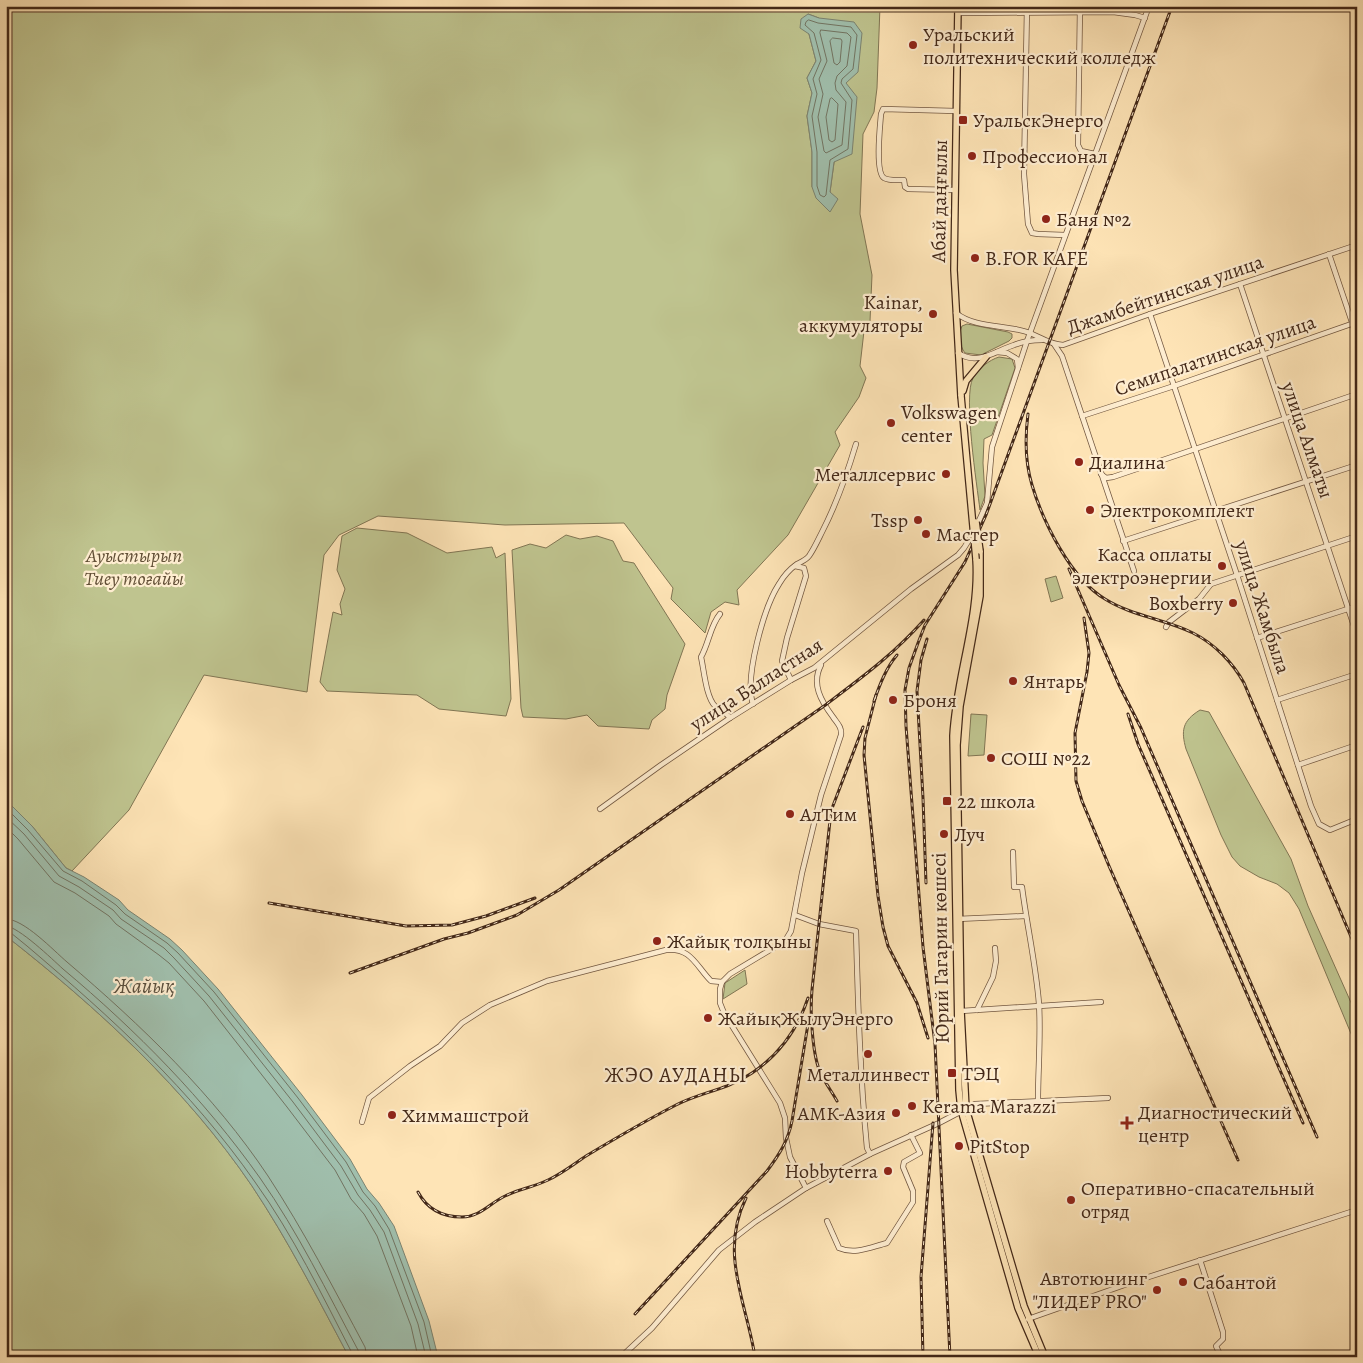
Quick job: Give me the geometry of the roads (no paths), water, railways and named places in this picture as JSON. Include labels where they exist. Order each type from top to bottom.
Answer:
[{"type":"main road","name":"Абай даңғылы","points":[[958,10],[954,270],[961,396]]},
{"type":"main road","points":[[961,396],[966,381],[986,357]]},
{"type":"main road","name":"Юрий Гагарин көшесі","points":[[961,396],[980,551],[980,596],[958,721],[958,1056],[963,1110],[1026,1320],[1039,1357]]},
{"type":"main road","name":"Юрий Гагарин көшесі","points":[[961,396],[976,558],[976,594],[953,720],[963,1110]]},
{"type":"main road","name":"Юрий Гагарин көшесі","points":[[1026,1320],[1045,1357]]},
{"type":"street","points":[[1027,6],[1024,174],[1028,224],[1032,233],[1065,234]]},
{"type":"street","points":[[1080,6],[1078,145],[1081,151],[1095,154]]},
{"type":"street","name":"улица Балластная","points":[[600,809],[730,718],[814,668],[911,589],[946,564],[970,540],[987,503],[992,447],[1027,341],[1149,6]]},
{"type":"street","points":[[958,10],[1113,12],[1145,18]]},
{"type":"street","points":[[955,190],[908,189],[905,186],[904,180],[886,179],[882,176],[879,163],[881,114],[883,109],[956,110]]},
{"type":"street","name":"Джамбейтинская улица","points":[[955,312],[970,321],[1030,333],[1042,340],[1062,345],[1357,245]]},
{"type":"street","points":[[1329,254],[1354,323],[1357,337]]},
{"type":"street","name":"улица Алматы","points":[[1240,284],[1357,635]]},
{"type":"street","name":"улица Жамбыла","points":[[1150,314],[1237,575],[1310,806],[1320,824],[1330,830],[1357,819]]},
{"type":"street","name":"Семипалатинская улица","points":[[1082,416],[1354,323]]},
{"type":"street","points":[[958,353],[972,358],[986,357],[1027,341],[1042,340]]},
{"type":"street","points":[[1054,344],[1062,356],[1134,571]]},
{"type":"street","points":[[996,352],[1013,356],[1017,359],[1018,370]]},
{"type":"street","points":[[1101,474],[1106,478],[1113,477],[1357,394]]},
{"type":"street","points":[[754,704],[750,695],[750,678],[762,623],[768,605],[779,583],[795,566],[808,558],[829,520],[856,444]]},
{"type":"street","points":[[1124,541],[1357,465]]},
{"type":"street","points":[[1166,627],[1169,622],[1199,599],[1211,584],[1357,536]]},
{"type":"street","points":[[791,680],[782,661],[806,576],[804,568],[795,566]]},
{"type":"street","points":[[1257,638],[1357,606]]},
{"type":"street","points":[[720,614],[714,621],[706,648],[701,657],[710,696],[714,705],[730,718]]},
{"type":"street","points":[[806,1188],[790,1157],[780,1103],[724,1013],[720,997],[722,982],[730,974],[784,941],[791,931],[802,872],[821,795],[841,735],[840,726],[822,702],[818,688],[817,673],[820,665],[828,656]]},
{"type":"street","points":[[1277,700],[1357,674]]},
{"type":"street","points":[[1298,765],[1357,745]]},
{"type":"street","points":[[1013,852],[1014,887],[1022,887],[1025,916],[1033,950],[1039,1006],[1038,1100]]},
{"type":"street","points":[[794,915],[820,924],[856,931],[857,1002],[862,1092],[867,1148],[870,1154]]},
{"type":"street","points":[[958,919],[1025,916]]},
{"type":"street","points":[[977,1010],[993,977],[996,961],[995,948]]},
{"type":"street","points":[[362,1122],[369,1098],[410,1066],[440,1046],[462,1023],[490,1005],[548,981],[666,950],[677,949],[691,956],[711,981],[722,982]]},
{"type":"street","points":[[961,1011],[1100,1002]]},
{"type":"street","points":[[621,1357],[652,1328],[719,1250],[755,1222],[806,1188],[870,1154],[939,1123],[975,1104],[1108,1098]]},
{"type":"street","points":[[827,1221],[839,1248],[846,1251],[853,1252],[887,1243],[913,1202],[913,1191],[902,1167],[904,1162],[920,1153],[911,1135]]},
{"type":"street","points":[[1026,1320],[1127,1284],[1357,1210]]},
{"type":"street","points":[[1200,1260],[1223,1332],[1223,1339],[1216,1346],[1221,1357]]},
{"type":"water","points":[[808,14],[819,18],[854,22],[862,33],[858,72],[846,83],[857,97],[852,154],[834,162],[830,192],[838,199],[830,212],[816,198],[812,187],[812,152],[807,116],[812,93],[807,78],[816,61],[809,34],[800,28],[801,19]]},
{"type":"water","name":"Жайық","points":[[6,800],[32,826],[66,868],[84,877],[119,900],[128,910],[170,939],[182,950],[218,989],[302,1095],[350,1159],[367,1189],[394,1226],[429,1321],[438,1357],[349,1357],[265,1206],[226,1150],[199,1116],[107,1021],[6,936]]},
{"type":"railway","points":[[950,1357],[935,1044],[923,947],[906,726],[905,690],[909,668],[925,625],[965,562],[986,515],[1172,6]]},
{"type":"railway","points":[[1028,414],[1026,450],[1032,485],[1051,532],[1070,564],[1081,578],[1093,590],[1115,605],[1182,628],[1201,637],[1223,655],[1240,676],[1357,951]]},
{"type":"railway","points":[[1069,569],[1119,685],[1141,728],[1317,1137]]},
{"type":"railway","points":[[1084,618],[1089,653],[1075,733],[1076,781],[1082,801],[1109,866],[1238,1160]]},
{"type":"railway","points":[[350,973],[517,915],[559,890],[824,706],[864,676],[924,620]]},
{"type":"railway","points":[[926,883],[917,691],[921,660],[927,639]]},
{"type":"railway","points":[[874,701],[886,671],[897,655]]},
{"type":"railway","points":[[876,695],[865,738],[864,755],[878,896],[888,946],[917,1003],[928,1038]]},
{"type":"railway","points":[[1128,714],[1138,744],[1303,1123]]},
{"type":"railway","points":[[837,1101],[818,1066],[811,1009],[812,990],[831,811],[863,727]]},
{"type":"railway","points":[[269,903],[406,926],[452,925],[486,916],[535,898]]},
{"type":"railway","points":[[418,1192],[426,1203],[436,1211],[442,1214],[462,1217],[474,1215],[505,1196],[548,1180],[664,1111],[743,1079],[752,1073],[771,1058],[786,1040],[799,1020],[808,998]]},
{"type":"railway","points":[[635,1314],[767,1171],[779,1153],[788,1135],[792,1121],[808,1024]]},
{"type":"railway","points":[[923,1357],[921,1277],[933,1123]]},
{"type":"railway","points":[[746,1198],[738,1218],[735,1258],[741,1297],[755,1357]]},
{"type":"place","name":"Уральский политехнический колледж","points":[[913,45]]},
{"type":"place","name":"УральскЭнерго","points":[[963,120]]},
{"type":"place","name":"Профессионал","points":[[972,156]]},
{"type":"place","name":"Баня №2","points":[[1046,219]]},
{"type":"place","name":"B.FOR KAFE","points":[[975,258]]},
{"type":"place","name":"Kainar, аккумуляторы","points":[[933,314]]},
{"type":"place","name":"Volkswagen center","points":[[891,423]]},
{"type":"place","name":"Диалина","points":[[1079,462]]},
{"type":"place","name":"Металлсервис","points":[[946,474]]},
{"type":"place","name":"Электрокомплект","points":[[1090,510]]},
{"type":"place","name":"Tssp","points":[[918,520]]},
{"type":"place","name":"Мастер","points":[[926,534]]},
{"type":"place","name":"Касса оплаты электроэнергии","points":[[1222,566]]},
{"type":"place","name":"Boxberry","points":[[1233,603]]},
{"type":"place","name":"Янтарь","points":[[1013,681]]},
{"type":"place","name":"Броня","points":[[893,700]]},
{"type":"place","name":"СОШ №22","points":[[991,758]]},
{"type":"place","name":"22 школа","points":[[947,801]]},
{"type":"place","name":"АлТим","points":[[790,814]]},
{"type":"place","name":"Луч","points":[[944,834]]},
{"type":"place","name":"Жайық толқыны","points":[[657,941]]},
{"type":"place","name":"ЖайықЖылуЭнерго","points":[[708,1018]]},
{"type":"place","name":"Металлинвест","points":[[868,1054]]},
{"type":"place","name":"ТЭЦ","points":[[952,1073]]},
{"type":"place","name":"Kerama Marazzi","points":[[912,1106]]},
{"type":"place","name":"АМК-Азия","points":[[896,1113]]},
{"type":"place","name":"Химмашстрой","points":[[392,1115]]},
{"type":"place","name":"Диагностический центр","points":[[1127,1123]]},
{"type":"place","name":"PitStop","points":[[959,1146]]},
{"type":"place","name":"Hobbyterra","points":[[888,1171]]},
{"type":"place","name":"Оперативно-спасательный отряд","points":[[1071,1200]]},
{"type":"place","name":"Сабантой","points":[[1183,1282]]},
{"type":"place","name":"Автотюнинг \"ЛИДЕР PRO\"","points":[[1157,1290]]},
{"type":"district","name":"ЖЭО АУДАНЫ","points":[[676,1075]]},
{"type":"park label","name":"Ауыстырып Тиеу тоғайы","points":[[134,566]]}]
